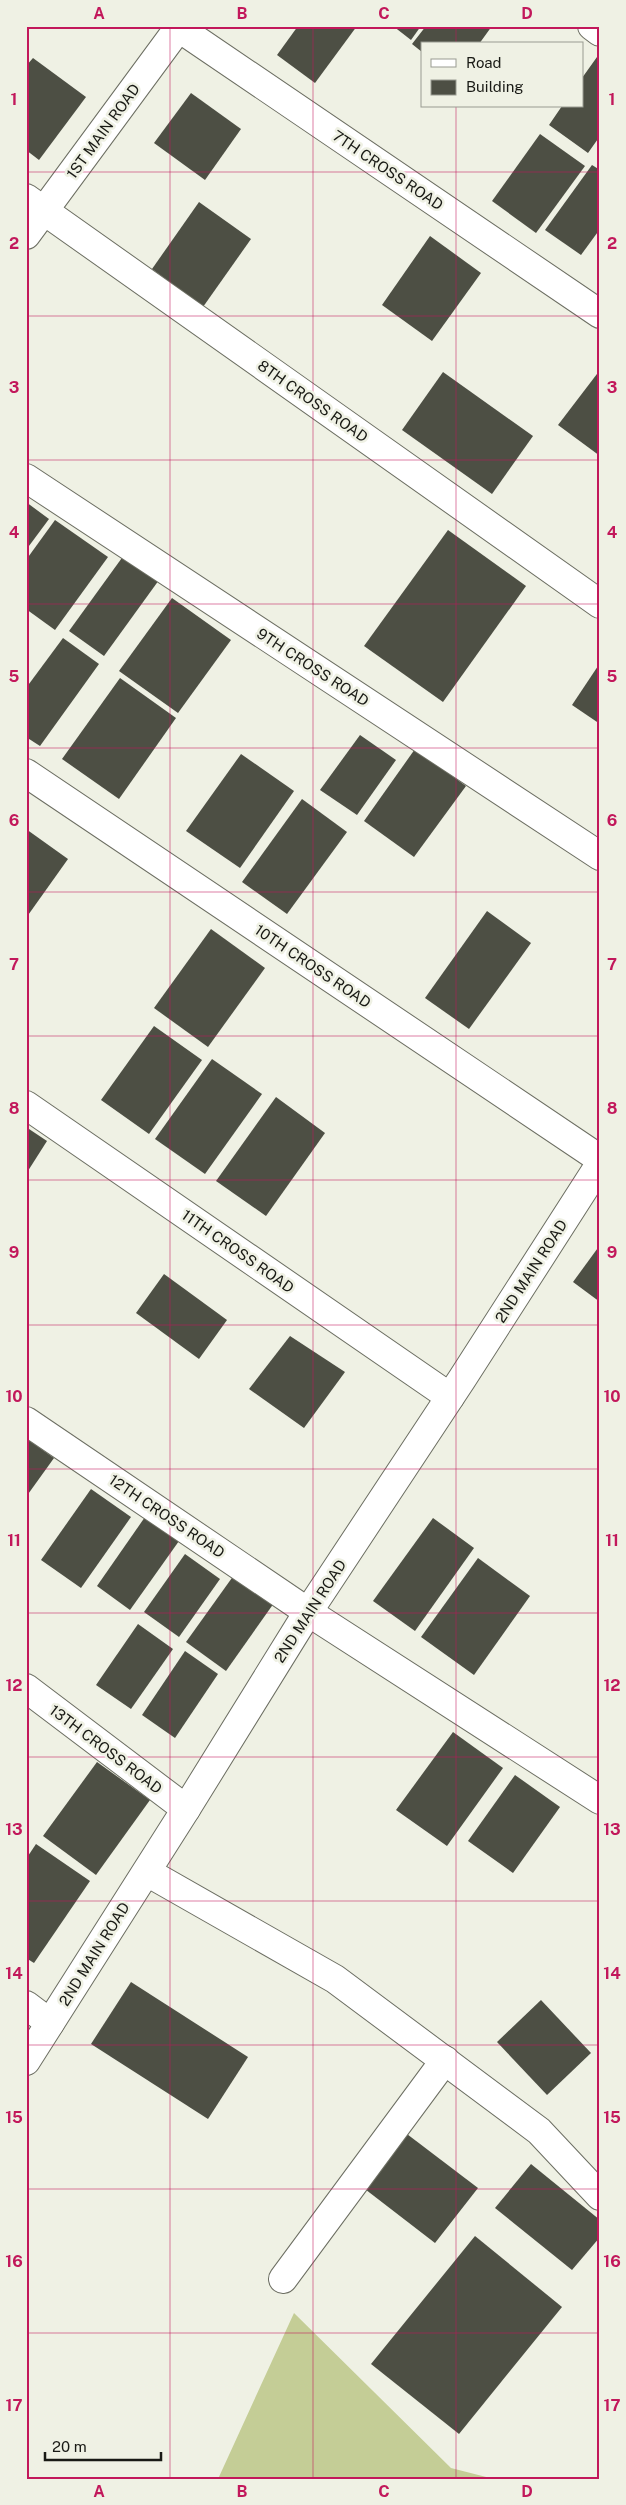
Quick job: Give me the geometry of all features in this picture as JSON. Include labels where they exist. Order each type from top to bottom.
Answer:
[{"type":"street","points":[[592,26],[600,32]]},
{"type":"street","name":"1ST MAIN ROAD","points":[[26,235],[35,204],[178,27]]},
{"type":"street","name":"7TH CROSS ROAD","points":[[178,27],[600,314]]},
{"type":"street","name":"8TH CROSS ROAD","points":[[35,204],[600,604]]},
{"type":"street","name":"9TH CROSS ROAD","points":[[26,478],[600,856]]},
{"type":"street","name":"10TH CROSS ROAD","points":[[26,774],[600,1159]]},
{"type":"street","name":"11TH CROSS ROAD","points":[[26,1105],[450,1397]]},
{"type":"street","name":"2ND MAIN ROAD","points":[[26,2061],[147,1872],[308,1612],[450,1397],[600,1164]]},
{"type":"street","name":"12TH CROSS ROAD","points":[[26,1421],[308,1612],[600,1800]]},
{"type":"street","name":"13TH CROSS ROAD","points":[[26,1688],[186,1809]]},
{"type":"street","points":[[147,1872],[335,1979],[539,2131],[600,2196]]},
{"type":"street","points":[[26,2005],[50,2023]]},
{"type":"street","points":[[283,2279],[445,2060]]},
{"type":"green space","points":[[294,2313],[451,2468],[494,2479],[218,2479]]},
{"type":"building","points":[[298,26],[357,26],[315,83],[277,55]]},
{"type":"building","points":[[393,26],[421,26],[411,40]]},
{"type":"building","points":[[426,26],[492,26],[480,42],[421,42],[421,51],[412,44]]},
{"type":"building","points":[[597,57],[600,59],[600,136],[588,153],[549,125],[561,108],[584,108],[584,75]]},
{"type":"building","points":[[33,58],[86,97],[39,160],[26,150],[26,66]]},
{"type":"building","points":[[191,93],[241,129],[205,180],[154,143]]},
{"type":"building","points":[[540,134],[585,166],[536,233],[492,201]]},
{"type":"building","points":[[592,165],[600,170],[600,229],[581,255],[545,230]]},
{"type":"building","points":[[199,202],[251,239],[203,307],[152,269]]},
{"type":"building","points":[[430,236],[481,273],[432,341],[382,305]]},
{"type":"building","points":[[600,370],[600,456],[558,425]]},
{"type":"building","points":[[443,372],[533,436],[492,494],[402,430]]},
{"type":"building","points":[[26,502],[49,519],[26,550]]},
{"type":"building","points":[[55,520],[108,557],[55,630],[26,609],[26,560]]},
{"type":"building","points":[[448,530],[526,586],[443,702],[364,646]]},
{"type":"building","points":[[124,555],[159,580],[104,656],[69,631]]},
{"type":"building","points":[[172,598],[231,640],[178,713],[119,671]]},
{"type":"building","points":[[63,638],[99,664],[40,746],[26,737],[26,688]]},
{"type":"building","points":[[600,663],[600,724],[572,705]]},
{"type":"building","points":[[120,678],[176,718],[119,799],[62,759]]},
{"type":"building","points":[[360,735],[396,760],[357,815],[320,790]]},
{"type":"building","points":[[415,749],[466,786],[414,857],[364,821]]},
{"type":"building","points":[[241,754],[294,791],[240,868],[186,831]]},
{"type":"building","points":[[302,799],[347,832],[287,914],[242,882]]},
{"type":"building","points":[[26,829],[68,859],[26,918]]},
{"type":"building","points":[[487,911],[531,943],[469,1029],[425,998]]},
{"type":"building","points":[[211,929],[265,968],[208,1047],[154,1008]]},
{"type":"building","points":[[154,1026],[202,1060],[149,1134],[101,1100]]},
{"type":"building","points":[[212,1059],[262,1094],[205,1174],[155,1139]]},
{"type":"building","points":[[276,1097],[325,1133],[266,1216],[216,1181]]},
{"type":"building","points":[[26,1127],[47,1141],[26,1174]]},
{"type":"building","points":[[600,1245],[600,1302],[573,1282]]},
{"type":"building","points":[[164,1274],[227,1320],[199,1359],[136,1313]]},
{"type":"building","points":[[290,1336],[345,1372],[304,1428],[249,1389]]},
{"type":"building","points":[[26,1438],[54,1458],[26,1497]]},
{"type":"building","points":[[91,1489],[131,1517],[81,1588],[41,1560]]},
{"type":"building","points":[[145,1517],[179,1541],[130,1610],[97,1586]]},
{"type":"building","points":[[433,1518],[474,1548],[415,1631],[373,1601]]},
{"type":"building","points":[[185,1554],[220,1579],[179,1637],[144,1612]]},
{"type":"building","points":[[478,1558],[530,1596],[474,1675],[421,1637]]},
{"type":"building","points":[[234,1575],[274,1603],[226,1671],[186,1642]]},
{"type":"building","points":[[138,1624],[173,1649],[131,1709],[96,1685]]},
{"type":"building","points":[[185,1651],[218,1674],[175,1738],[142,1715]]},
{"type":"building","points":[[453,1732],[503,1768],[447,1846],[396,1810]]},
{"type":"building","points":[[97,1762],[150,1800],[96,1875],[43,1836]]},
{"type":"building","points":[[515,1775],[560,1807],[513,1873],[468,1841]]},
{"type":"building","points":[[36,1844],[90,1881],[34,1963],[26,1958],[26,1859]]},
{"type":"building","points":[[131,1982],[248,2057],[208,2119],[91,2044]]},
{"type":"building","points":[[541,2000],[591,2053],[547,2095],[497,2042]]},
{"type":"building","points":[[403,2131],[478,2188],[435,2243],[361,2186]]},
{"type":"building","points":[[531,2164],[600,2220],[600,2237],[572,2270],[495,2208]]},
{"type":"building","points":[[475,2236],[562,2307],[459,2434],[371,2364]]}]
